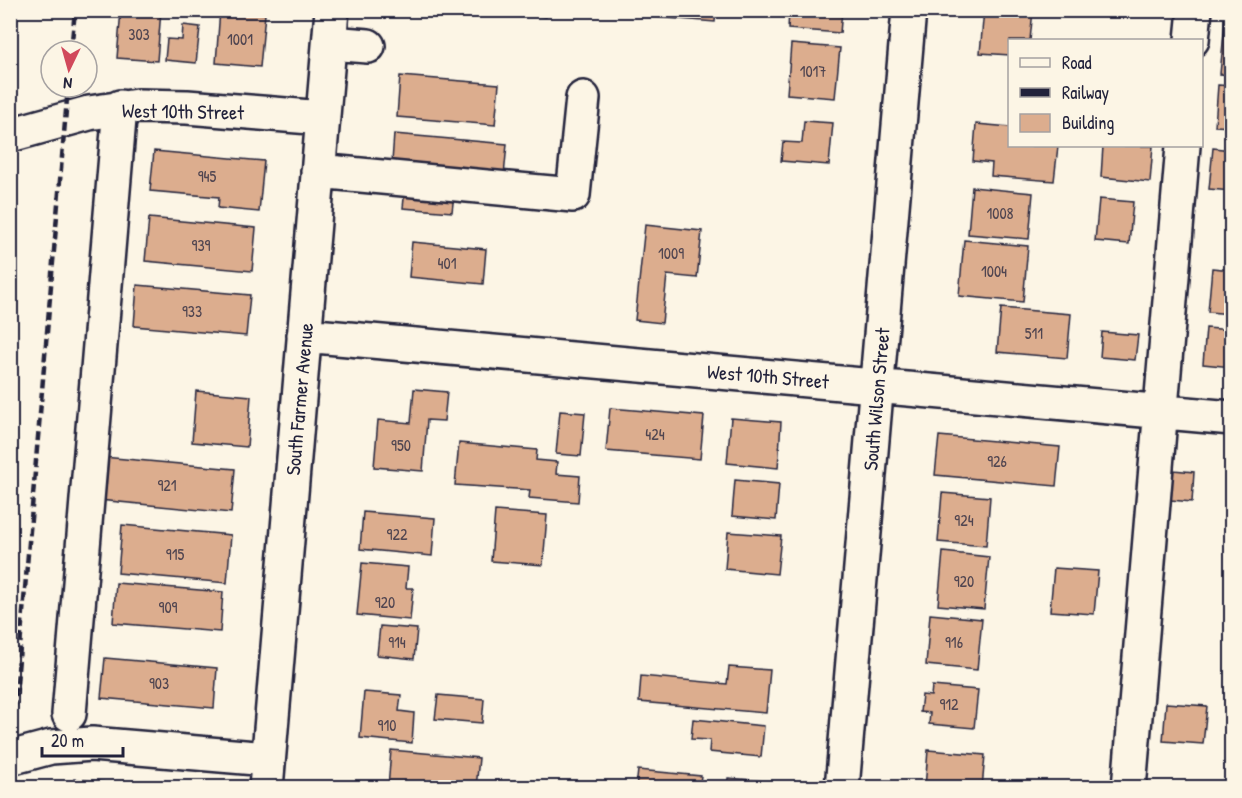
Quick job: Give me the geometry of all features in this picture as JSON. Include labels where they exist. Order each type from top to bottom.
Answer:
[{"type":"street","name":"South Farmer Avenue","points":[[267,773],[332,10]]},
{"type":"street","name":"South Wilson Street","points":[[842,788],[909,10]]},
{"type":"street","points":[[1192,39],[1195,10]]},
{"type":"street","points":[[330,43],[368,46]]},
{"type":"street","points":[[318,171],[573,195],[583,98]]},
{"type":"street","points":[[69,714],[120,107]]},
{"type":"street","name":"West 10th Street","points":[[10,135],[89,113],[120,107],[187,107],[323,118]]},
{"type":"street","points":[[1129,788],[1183,147]]},
{"type":"street","name":"West 10th Street","points":[[304,335],[1232,418]]},
{"type":"street","points":[[10,758],[51,747],[92,744],[267,773]]},
{"type":"building","points":[[121,10],[161,10],[157,61],[117,58]]},
{"type":"building","points":[[220,10],[265,14],[260,67],[216,63]]},
{"type":"building","points":[[475,10],[546,10],[546,17]]},
{"type":"building","points":[[644,10],[716,10],[715,22],[643,16]]},
{"type":"building","points":[[789,10],[842,10],[840,33],[788,29]]},
{"type":"building","points":[[984,10],[1033,10],[1030,39],[1008,39],[1008,55],[980,53]]},
{"type":"building","points":[[1225,22],[1232,23],[1232,75],[1220,74]]},
{"type":"building","points":[[183,25],[200,27],[196,63],[165,60],[167,39],[182,40]]},
{"type":"building","points":[[791,44],[840,48],[835,98],[787,94]]},
{"type":"building","points":[[400,76],[499,84],[495,125],[397,117]]},
{"type":"building","points":[[1218,85],[1232,86],[1232,127],[1215,126]]},
{"type":"building","points":[[804,121],[833,123],[829,165],[781,161],[783,142],[802,143]]},
{"type":"building","points":[[976,124],[1008,127],[1008,147],[1058,147],[1054,181],[991,176],[992,163],[973,161]]},
{"type":"building","points":[[394,134],[507,144],[503,186],[391,176]]},
{"type":"building","points":[[1103,147],[1153,147],[1150,182],[1101,177]]},
{"type":"building","points":[[1213,148],[1232,150],[1232,191],[1209,189]]},
{"type":"building","points":[[154,151],[264,161],[259,212],[218,208],[219,197],[150,191]]},
{"type":"building","points":[[972,187],[1033,193],[1029,239],[968,234]]},
{"type":"building","points":[[405,189],[454,194],[452,212],[403,208]]},
{"type":"building","points":[[1099,199],[1133,202],[1129,244],[1095,241]]},
{"type":"building","points":[[149,218],[256,228],[252,271],[145,261]]},
{"type":"building","points":[[645,225],[702,231],[697,278],[667,275],[662,323],[635,320]]},
{"type":"building","points":[[964,240],[1028,246],[1023,302],[959,296]]},
{"type":"building","points":[[412,242],[486,249],[483,284],[409,277]]},
{"type":"building","points":[[1212,268],[1232,270],[1232,314],[1208,312]]},
{"type":"building","points":[[137,285],[250,295],[246,336],[134,326]]},
{"type":"building","points":[[1001,308],[1071,314],[1067,358],[997,352]]},
{"type":"building","points":[[1206,328],[1232,330],[1232,367],[1203,364]]},
{"type":"building","points":[[1102,332],[1138,335],[1135,360],[1100,357]]},
{"type":"building","points":[[414,389],[447,392],[444,421],[427,420],[423,471],[374,467],[378,420],[411,423]]},
{"type":"building","points":[[196,391],[251,396],[247,447],[192,442]]},
{"type":"building","points":[[610,408],[704,416],[700,459],[606,451]]},
{"type":"building","points":[[560,411],[585,413],[581,456],[556,454]]},
{"type":"building","points":[[731,418],[781,422],[778,468],[727,463]]},
{"type":"building","points":[[939,436],[1060,447],[1056,486],[935,475]]},
{"type":"building","points":[[459,443],[537,450],[536,460],[557,462],[556,474],[580,476],[578,502],[529,498],[530,490],[455,485]]},
{"type":"building","points":[[103,457],[235,469],[231,513],[99,500]]},
{"type":"building","points":[[1173,470],[1194,472],[1192,502],[1171,500]]},
{"type":"building","points":[[735,480],[779,484],[776,520],[732,516]]},
{"type":"building","points":[[942,493],[990,497],[986,546],[938,542]]},
{"type":"building","points":[[495,511],[547,515],[543,565],[491,561]]},
{"type":"building","points":[[363,512],[435,518],[432,556],[360,549]]},
{"type":"building","points":[[122,525],[231,535],[227,583],[118,573]]},
{"type":"building","points":[[728,532],[781,536],[777,574],[725,569]]},
{"type":"building","points":[[943,552],[989,557],[984,609],[938,605]]},
{"type":"building","points":[[362,563],[408,567],[406,588],[413,588],[410,620],[357,615]]},
{"type":"building","points":[[1054,568],[1098,571],[1094,614],[1050,611]]},
{"type":"building","points":[[116,583],[223,592],[220,632],[113,623]]},
{"type":"building","points":[[930,614],[982,619],[977,670],[926,665]]},
{"type":"building","points":[[380,626],[417,629],[414,659],[377,655]]},
{"type":"building","points":[[105,658],[217,668],[214,708],[101,698]]},
{"type":"building","points":[[729,667],[770,670],[766,713],[639,702],[641,676],[727,684]]},
{"type":"building","points":[[932,686],[978,690],[974,728],[929,724],[930,713],[920,712],[922,695],[931,696]]},
{"type":"building","points":[[364,692],[401,695],[399,711],[414,713],[412,743],[360,738]]},
{"type":"building","points":[[438,695],[484,699],[482,723],[435,719]]},
{"type":"building","points":[[1166,703],[1207,706],[1203,744],[1163,741]]},
{"type":"building","points":[[693,719],[764,726],[761,757],[709,752],[710,740],[691,739]]},
{"type":"building","points":[[391,750],[479,758],[476,788],[388,788]]},
{"type":"building","points":[[928,750],[985,755],[982,788],[925,788]]},
{"type":"building","points":[[638,770],[701,776],[699,788],[636,788]]},
{"type":"building","points":[[728,778],[791,783],[791,788],[727,788]]},
{"type":"building","points":[[74,779],[103,782],[102,788],[73,788]]},
{"type":"railway","points":[[72,39],[75,10]]},
{"type":"railway","points":[[10,764],[67,99]]}]
